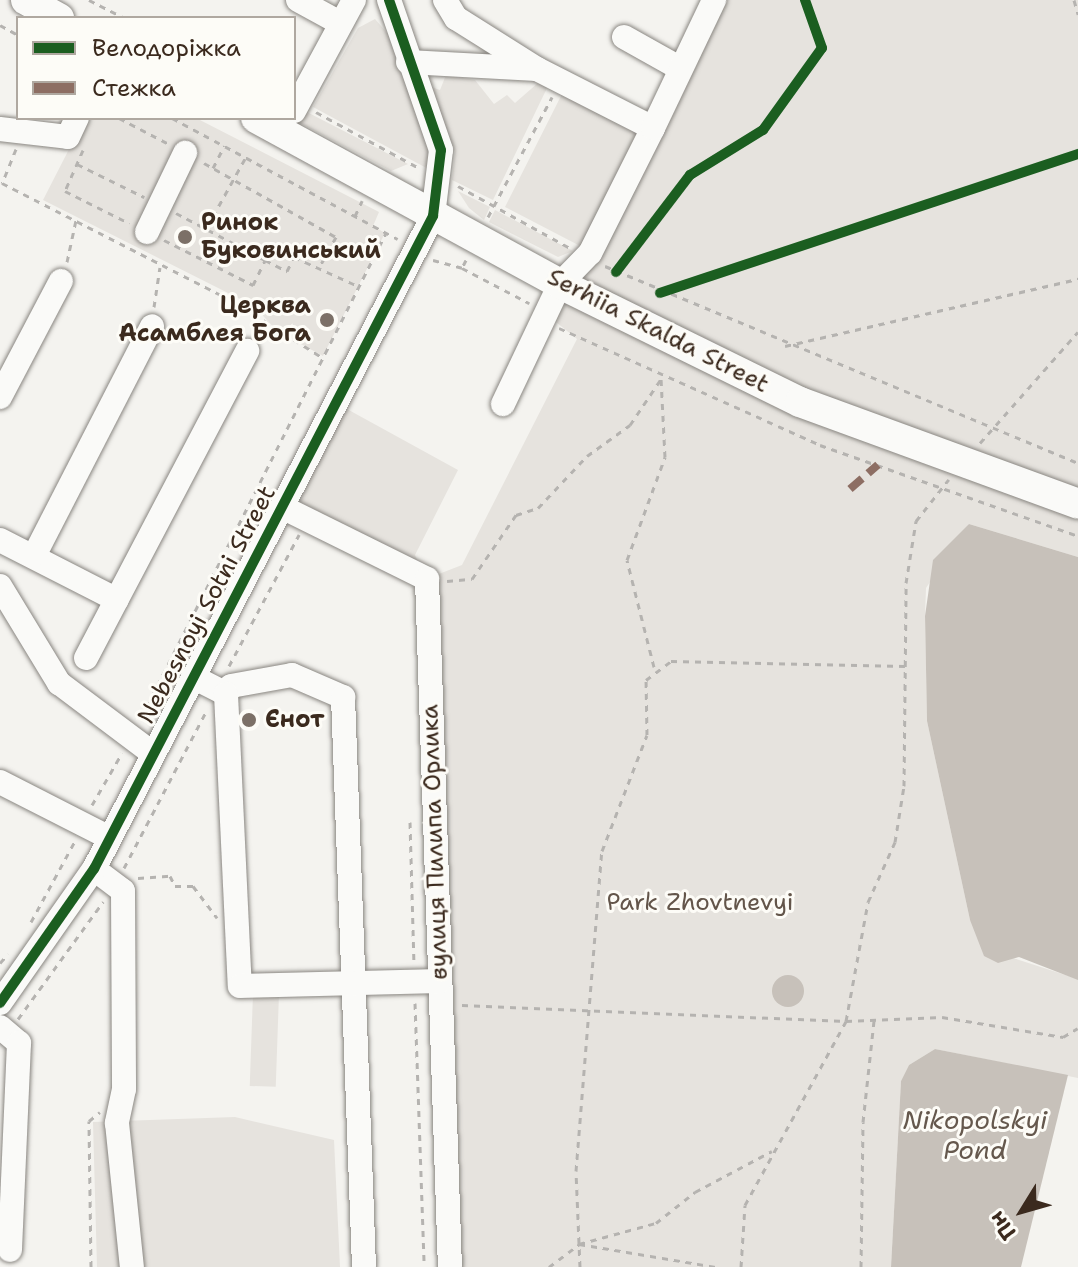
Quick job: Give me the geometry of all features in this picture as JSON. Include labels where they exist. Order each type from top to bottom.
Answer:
[{"type":"main road","points":[[26,0],[55,16]]},
{"type":"main road","name":"Serhiia Skalda Street","points":[[289,120],[433,216],[560,284],[800,402],[1078,504]]},
{"type":"street","points":[[298,0],[340,23]]},
{"type":"street","points":[[296,107],[354,0]]},
{"type":"street","points":[[389,0],[441,150],[433,216]]},
{"type":"street","points":[[445,0],[456,18],[537,69],[653,128]]},
{"type":"street","points":[[503,404],[560,284],[590,253],[714,0]]},
{"type":"street","points":[[624,37],[681,69]]},
{"type":"street","points":[[408,62],[537,69]]},
{"type":"street","points":[[12,131],[68,137],[76,120]]},
{"type":"street","points":[[147,232],[185,153]]},
{"type":"street","name":"Nebesnoyi Sotni Street","points":[[0,1003],[94,869],[151,752],[282,507],[425,253],[433,216]]},
{"type":"street","points":[[0,397],[61,281]]},
{"type":"street","points":[[35,554],[152,326]]},
{"type":"street","points":[[86,658],[247,351]]},
{"type":"street","name":"вулиця Пилипа Орлика","points":[[282,507],[427,579],[450,1267]]},
{"type":"street","points":[[0,540],[35,554],[117,600]]},
{"type":"street","points":[[0,586],[59,683],[151,752]]},
{"type":"street","points":[[364,1267],[352,984],[343,697],[292,675],[231,686],[226,694],[240,986],[352,984],[440,993]]},
{"type":"street","points":[[193,677],[226,694]]},
{"type":"street","points":[[0,782],[110,838]]},
{"type":"street","points":[[94,869],[123,891],[124,1089],[117,1123],[132,1267]]},
{"type":"street","points":[[0,1027],[19,1043],[10,1250]]},
{"type":"path","points":[[89,0],[120,16]]},
{"type":"path","points":[[1074,0],[1078,14]]},
{"type":"path","points":[[560,81],[462,268],[545,313],[560,329],[661,379],[1078,536]]},
{"type":"path","points":[[123,120],[336,237],[319,268]]},
{"type":"path","points":[[176,120],[425,253]]},
{"type":"path","points":[[12,131],[1,184],[160,265],[323,358]]},
{"type":"path","points":[[88,141],[65,191],[253,285],[265,260],[287,271],[294,257],[360,287]]},
{"type":"path","points":[[213,168],[224,146]]},
{"type":"path","points":[[660,293],[1078,154]]},
{"type":"path","points":[[206,229],[246,157]]},
{"type":"path","points":[[61,281],[76,220]]},
{"type":"path","points":[[26,930],[131,738],[386,233]]},
{"type":"path","points":[[152,326],[160,265]]},
{"type":"path","points":[[616,272],[784,346],[991,431],[1078,463]]},
{"type":"path","points":[[784,346],[1078,279]]},
{"type":"path","points":[[991,431],[1078,332]]},
{"type":"path","points":[[443,581],[472,579],[516,515],[538,508],[587,456],[630,425],[661,379]]},
{"type":"path","points":[[654,668],[627,560],[665,457],[661,379]]},
{"type":"path","points":[[741,1267],[745,1205],[846,1021],[868,902],[899,822],[905,666],[916,521],[942,487]]},
{"type":"path","points":[[580,1267],[576,1171],[602,851],[647,735],[646,680],[654,668],[671,661],[905,666]]},
{"type":"path","points":[[410,822],[424,1267]]},
{"type":"path","points":[[131,878],[170,876],[175,886],[193,886],[238,941]]},
{"type":"path","points":[[0,963],[18,942]]},
{"type":"path","points":[[415,992],[590,1009],[846,1021],[942,1017],[1063,1037],[1078,1028]]},
{"type":"path","points":[[861,1267],[863,1122],[874,1021]]},
{"type":"path","points":[[91,1267],[89,1121],[124,1089]]},
{"type":"path","points":[[549,1267],[579,1244],[656,1223],[695,1192],[773,1151]]},
{"type":"path","points":[[579,1244],[717,1267]]},
{"type":"shaded area","name":"Park Zhovtnevyi","points":[[720,0],[1078,0],[1078,557],[969,524],[926,588],[925,616],[927,721],[970,920],[1013,958],[1078,979],[1078,1078],[935,1049],[909,1065],[901,1081],[891,1267],[446,1267],[426,580],[280,508],[336,403],[458,470],[415,555],[426,579],[462,565],[577,339],[546,314],[584,248],[505,207],[562,94],[641,134]]},
{"type":"shaded area","points":[[375,19],[393,40],[424,119],[432,171],[313,107],[358,28]]},
{"type":"shaded area","points":[[446,75],[475,80],[494,104],[507,95],[515,103],[539,82],[548,86],[493,200],[452,180],[455,152],[431,87],[440,90]]},
{"type":"shaded area","points":[[301,109],[408,164],[391,171],[300,123]]},
{"type":"shaded area","name":"Ринок Буковинський","points":[[84,120],[200,120],[379,212],[373,226],[385,233],[323,356],[277,331],[254,306],[43,200]]},
{"type":"shaded area","points":[[458,191],[490,207],[484,220],[469,208]]},
{"type":"shaded area","points":[[495,210],[573,251],[558,257],[489,222]]},
{"type":"shaded area","points":[[253,993],[279,994],[276,1087],[250,1086]]},
{"type":"shaded area","points":[[235,1117],[334,1140],[340,1267],[97,1267],[93,1122]]},
{"type":"water","points":[[969,524],[1078,557],[1078,980],[1019,957],[998,963],[984,956],[970,920],[927,721],[925,616],[933,560]]},
{"type":"water","points":[[788,975],[799,980],[804,991],[799,1002],[788,1007],[777,1002],[772,991],[777,980]]},
{"type":"water","name":"Nikopolskyi Pond","points":[[935,1049],[1068,1075],[1021,1267],[891,1267],[901,1081],[909,1065]]},
{"type":"marked path","points":[[850,489],[878,465]]},
{"type":"cycle path","points":[[0,1003],[94,869],[433,216],[441,150],[389,0]]},
{"type":"cycle path","points":[[616,272],[690,175],[763,130],[822,48],[805,0]]},
{"type":"cycle path","points":[[660,293],[1078,154]]},
{"type":"place","name":"Ринок Буковинський","points":[[185,237]]},
{"type":"place","name":"Церква Асамблея Бога","points":[[327,320]]},
{"type":"place","name":"Єнот","points":[[249,720]]}]
